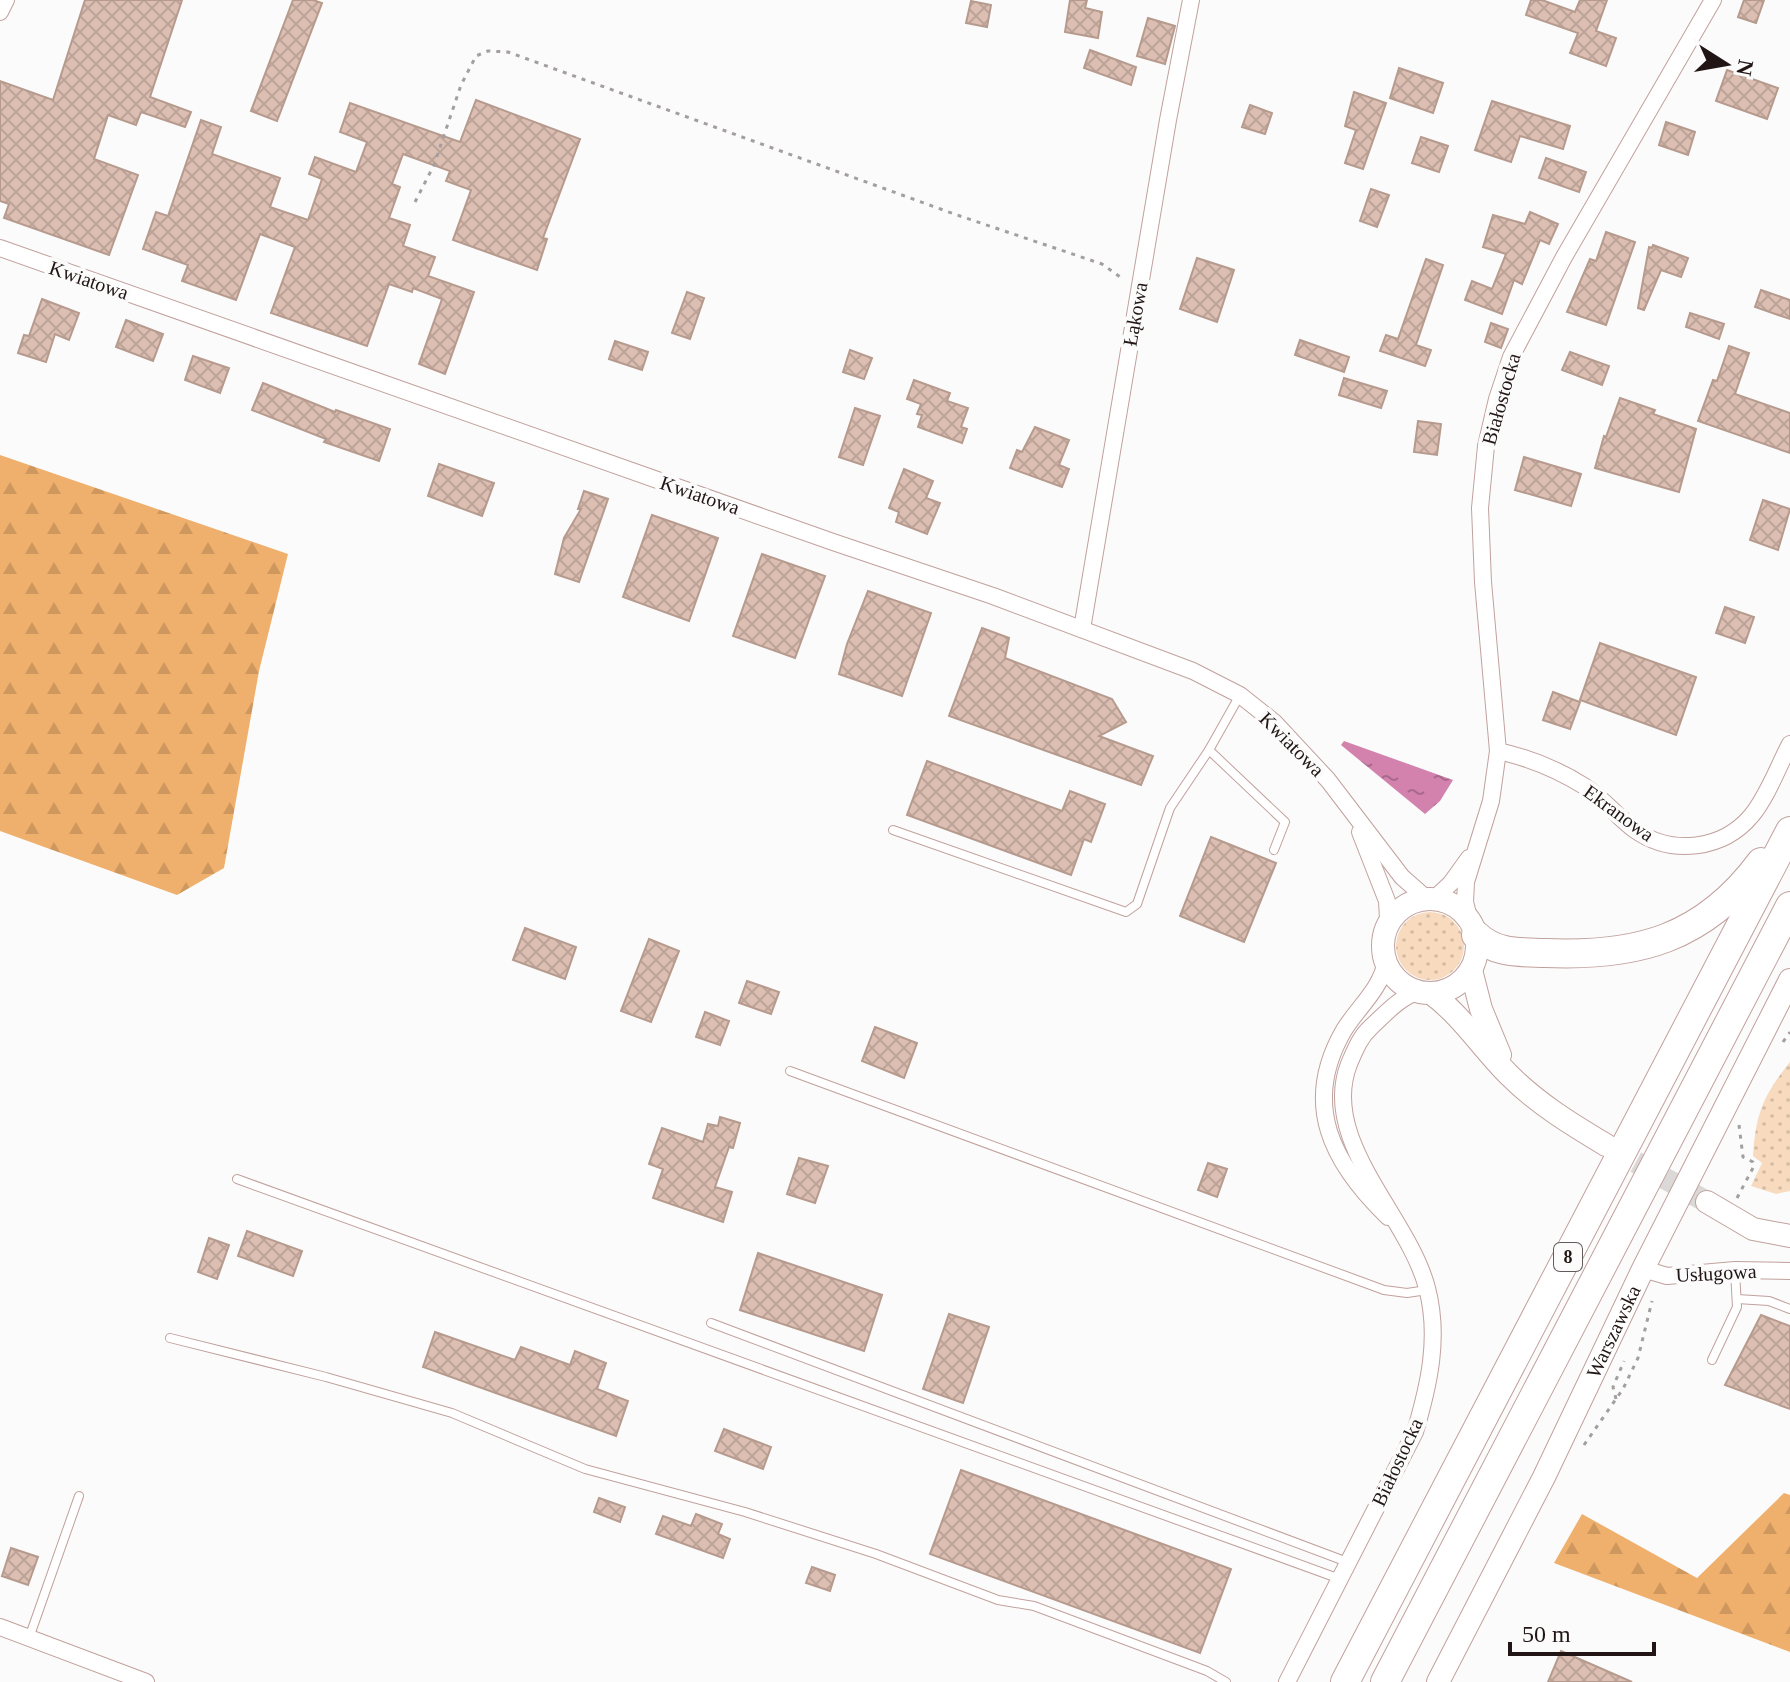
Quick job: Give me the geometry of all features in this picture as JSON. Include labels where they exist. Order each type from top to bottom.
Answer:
[{"type":"highway","points":[[1473,928],[1486,944],[1508,951],[1579,954],[1644,947],[1703,921],[1757,867],[1790,823]]},
{"type":"highway","name":"8","points":[[1345,1682],[1790,831]]},
{"type":"highway","name":"8","points":[[1385,1682],[1790,906]]},
{"type":"street","points":[[0,12],[6,0]]},
{"type":"street","name":"Łąkowa","points":[[1082,629],[1191,0]]},
{"type":"street","name":"Białostocka","points":[[1473,928],[1465,892],[1491,801],[1498,751],[1483,582],[1480,508],[1486,446],[1497,399],[1511,357],[1558,269],[1713,0]]},
{"type":"street","name":"Kwiatowa","points":[[0,248],[1082,629],[1193,671],[1240,695],[1274,722],[1328,780],[1402,877],[1418,893],[1430,899]]},
{"type":"street","name":"Ekranowa","points":[[1498,751],[1558,770],[1588,789],[1636,831],[1659,843],[1685,847],[1711,843],[1734,832],[1744,823],[1753,814],[1790,744]]},
{"type":"street","name":"Kwiatowa","points":[[1353,816],[1387,901],[1388,919],[1384,938]]},
{"type":"street","name":"Białostocka","points":[[1430,899],[1451,883],[1477,846]]},
{"type":"street","points":[[1508,1074],[1481,1009],[1471,970],[1477,949],[1473,928],[1455,906],[1430,899],[1403,907],[1394,916],[1384,938],[1386,962],[1399,981],[1425,992],[1461,1018],[1508,1074],[1559,1117],[1606,1145]]},
{"type":"street","name":"Białostocka","points":[[1386,962],[1379,983],[1346,1027],[1332,1052],[1323,1102],[1327,1131],[1339,1158],[1364,1193],[1401,1229]]},
{"type":"street","points":[[1425,992],[1454,986],[1471,970]]},
{"type":"street","name":"Warszawska","points":[[1438,1682],[1544,1477],[1643,1269],[1790,980]]},
{"type":"street","name":"Białostocka","points":[[1287,1682],[1415,1432],[1426,1395],[1433,1351],[1433,1320],[1427,1290],[1413,1251],[1356,1154],[1348,1131],[1343,1089],[1352,1057],[1366,1032],[1400,1000],[1425,992]]},
{"type":"street","points":[[1707,1202],[1753,1229],[1790,1236]]},
{"type":"street","name":"Usługowa","points":[[1643,1269],[1667,1276],[1735,1270],[1790,1271]]},
{"type":"street","points":[[0,1627],[146,1682]]},
{"type":"lane","points":[[893,830],[1126,912],[1137,904],[1170,808],[1209,750],[1240,695]]},
{"type":"lane","points":[[1209,750],[1285,822],[1274,850]]},
{"type":"lane","points":[[790,1071],[1384,1290],[1407,1293],[1427,1290]]},
{"type":"lane","points":[[237,1179],[1340,1579]]},
{"type":"lane","points":[[1712,1360],[1737,1307],[1735,1270]]},
{"type":"lane","points":[[1737,1299],[1769,1301],[1790,1309]]},
{"type":"lane","points":[[711,1323],[1350,1563]]},
{"type":"lane","points":[[170,1338],[326,1377],[452,1413],[585,1469],[745,1512],[876,1554],[998,1600],[1034,1606],[1207,1671],[1226,1682]]},
{"type":"lane","points":[[29,1638],[79,1496]]},
{"type":"path","points":[[415,202],[434,165],[461,85],[476,56],[488,51],[508,52],[957,215],[1102,264],[1125,281],[1138,301]]},
{"type":"path","points":[[1737,1198],[1754,1166],[1753,1162],[1743,1157],[1738,1117]]},
{"type":"shaded area","points":[[1430,912],[1454,922],[1464,946],[1454,970],[1430,980],[1406,970],[1396,946],[1406,922]]},
{"type":"shaded area","points":[[1790,1062],[1790,1191],[1776,1194],[1751,1186],[1762,1163],[1753,1156],[1754,1141],[1762,1106]]},
{"type":"green space","points":[[0,455],[288,554],[259,671],[224,868],[177,895],[0,831]]},
{"type":"green space","points":[[1784,1493],[1790,1495],[1790,1652],[1554,1563],[1582,1514],[1697,1578]]},
{"type":"water","points":[[1344,741],[1453,780],[1440,801],[1425,814],[1341,745]]},
{"type":"building","points":[[85,0],[182,0],[150,97],[191,112],[185,127],[141,112],[136,125],[108,115],[94,159],[138,175],[109,255],[4,218],[9,204],[0,201],[0,81],[53,100]]},
{"type":"building","points":[[293,0],[322,3],[277,121],[251,111]]},
{"type":"building","points":[[1070,0],[1087,0],[1085,8],[1102,12],[1098,38],[1065,32]]},
{"type":"building","points":[[1531,0],[1542,0],[1575,12],[1580,0],[1607,0],[1596,31],[1616,38],[1606,66],[1570,53],[1578,33],[1526,15]]},
{"type":"building","points":[[1744,0],[1764,0],[1756,23],[1738,17]]},
{"type":"building","points":[[971,1],[991,5],[987,27],[966,23]]},
{"type":"building","points":[[1148,18],[1175,26],[1165,64],[1137,56]]},
{"type":"building","points":[[1090,50],[1136,67],[1131,85],[1084,68]]},
{"type":"building","points":[[1399,68],[1443,83],[1433,113],[1390,98]]},
{"type":"building","points":[[1727,70],[1778,88],[1767,119],[1716,101]]},
{"type":"building","points":[[1354,92],[1386,103],[1363,169],[1345,163],[1356,130],[1345,126]]},
{"type":"building","points":[[476,100],[580,139],[543,238],[547,239],[537,270],[453,240],[471,190],[446,181],[450,171],[403,154],[392,184],[400,187],[389,218],[410,225],[403,246],[435,257],[428,276],[474,292],[445,374],[419,364],[442,299],[413,288],[412,292],[389,284],[367,346],[271,313],[295,247],[260,234],[236,300],[182,281],[188,265],[143,249],[156,212],[168,216],[201,120],[221,127],[212,154],[280,178],[270,207],[308,220],[322,179],[309,174],[315,157],[356,172],[367,142],[340,132],[350,103],[460,142]]},
{"type":"building","points":[[1492,101],[1570,126],[1563,149],[1520,136],[1511,162],[1475,150]]},
{"type":"building","points":[[1250,105],[1272,113],[1265,134],[1242,127]]},
{"type":"building","points":[[1666,122],[1695,132],[1688,155],[1659,145]]},
{"type":"building","points":[[1421,137],[1448,146],[1439,172],[1412,163]]},
{"type":"building","points":[[1546,158],[1586,172],[1579,192],[1539,178]]},
{"type":"building","points":[[1371,189],[1389,195],[1377,227],[1360,221]]},
{"type":"building","points":[[1530,212],[1558,224],[1549,244],[1540,240],[1522,284],[1514,280],[1502,314],[1465,300],[1472,281],[1492,289],[1506,254],[1483,247],[1493,215],[1525,224]]},
{"type":"building","points":[[1606,232],[1635,242],[1606,325],[1567,312],[1590,259],[1596,261]]},
{"type":"building","points":[[1653,245],[1688,258],[1681,277],[1661,270],[1644,310],[1638,308],[1649,247]]},
{"type":"building","points":[[1197,258],[1234,270],[1217,322],[1180,309]]},
{"type":"building","points":[[1426,259],[1443,265],[1416,345],[1431,350],[1425,366],[1380,351],[1386,335],[1398,339]]},
{"type":"building","points":[[1761,290],[1790,300],[1790,319],[1755,307]]},
{"type":"building","points":[[687,292],[704,298],[690,339],[672,333]]},
{"type":"building","points":[[42,299],[79,313],[69,340],[55,334],[46,362],[18,353],[24,335],[29,336]]},
{"type":"building","points":[[1690,313],[1724,324],[1719,339],[1686,327]]},
{"type":"building","points":[[126,320],[163,334],[153,361],[116,347]]},
{"type":"building","points":[[1491,323],[1508,329],[1501,348],[1485,342]]},
{"type":"building","points":[[1300,340],[1349,357],[1344,372],[1295,355]]},
{"type":"building","points":[[615,341],[648,352],[642,370],[609,359]]},
{"type":"building","points":[[1729,346],[1749,353],[1735,394],[1790,413],[1790,453],[1698,421]]},
{"type":"building","points":[[850,350],[872,358],[864,379],[843,372]]},
{"type":"building","points":[[1570,352],[1609,366],[1602,385],[1562,370]]},
{"type":"building","points":[[193,356],[229,368],[220,393],[185,380]]},
{"type":"building","points":[[1344,378],[1387,391],[1381,408],[1339,395]]},
{"type":"building","points":[[914,380],[950,393],[947,401],[968,408],[961,427],[967,429],[962,443],[918,427],[922,415],[917,414],[921,404],[907,399]]},
{"type":"building","points":[[263,383],[335,412],[390,429],[379,461],[324,442],[326,439],[252,410]]},
{"type":"building","points":[[1620,398],[1696,429],[1679,492],[1595,468]]},
{"type":"building","points":[[855,408],[880,416],[863,465],[839,457]]},
{"type":"building","points":[[1418,421],[1441,424],[1437,455],[1414,452]]},
{"type":"building","points":[[1035,427],[1069,440],[1059,465],[1069,469],[1062,487],[1010,468],[1017,450],[1022,452]]},
{"type":"building","points":[[1524,457],[1581,474],[1571,506],[1515,490]]},
{"type":"building","points":[[439,464],[494,483],[482,516],[428,496]]},
{"type":"building","points":[[904,469],[933,481],[926,498],[940,503],[927,534],[896,522],[899,512],[889,508]]},
{"type":"building","points":[[584,491],[608,499],[579,582],[555,574],[564,538],[581,509],[578,509]]},
{"type":"building","points":[[1763,500],[1790,509],[1778,550],[1750,540]]},
{"type":"building","points":[[652,515],[718,538],[689,621],[623,597]]},
{"type":"building","points":[[762,554],[825,576],[795,658],[733,636]]},
{"type":"building","points":[[868,591],[931,613],[902,696],[839,674]]},
{"type":"building","points":[[1725,607],[1754,617],[1745,643],[1716,633]]},
{"type":"building","points":[[982,628],[1009,638],[1005,658],[1112,699],[1126,722],[1099,736],[1153,756],[1141,785],[949,716]]},
{"type":"building","points":[[1600,643],[1696,677],[1676,735],[1580,700]]},
{"type":"building","points":[[1553,692],[1580,702],[1570,729],[1543,720]]},
{"type":"building","points":[[927,761],[1062,811],[1070,791],[1105,804],[1091,842],[1084,839],[1071,875],[907,815]]},
{"type":"building","points":[[1211,837],[1276,863],[1244,942],[1180,916]]},
{"type":"building","points":[[525,928],[576,947],[565,979],[513,960]]},
{"type":"building","points":[[649,939],[679,951],[651,1022],[621,1011]]},
{"type":"building","points":[[747,981],[779,992],[771,1014],[739,1003]]},
{"type":"building","points":[[705,1012],[729,1021],[720,1045],[696,1037]]},
{"type":"building","points":[[875,1027],[917,1043],[904,1078],[862,1061]]},
{"type":"building","points":[[720,1117],[740,1123],[733,1148],[729,1147],[715,1187],[732,1192],[723,1222],[653,1198],[663,1169],[649,1164],[662,1128],[703,1142],[708,1124],[718,1126]]},
{"type":"building","points":[[799,1158],[828,1166],[815,1203],[787,1194]]},
{"type":"building","points":[[1208,1163],[1227,1169],[1217,1197],[1198,1190]]},
{"type":"building","points":[[247,1231],[302,1251],[293,1276],[238,1256]]},
{"type":"building","points":[[209,1238],[229,1245],[217,1279],[198,1272]]},
{"type":"building","points":[[758,1253],[882,1295],[864,1351],[740,1310]]},
{"type":"building","points":[[949,1314],[989,1327],[963,1403],[923,1389]]},
{"type":"building","points":[[1761,1315],[1790,1326],[1790,1409],[1725,1385]]},
{"type":"building","points":[[435,1332],[515,1360],[521,1347],[570,1365],[575,1351],[606,1363],[597,1389],[628,1401],[616,1436],[423,1367]]},
{"type":"building","points":[[724,1429],[771,1447],[763,1469],[715,1451]]},
{"type":"building","points":[[961,1470],[1231,1569],[1200,1653],[930,1554]]},
{"type":"building","points":[[599,1498],[625,1507],[620,1522],[594,1512]]},
{"type":"building","points":[[696,1514],[722,1524],[718,1534],[730,1539],[723,1558],[656,1534],[663,1516],[691,1526]]},
{"type":"building","points":[[11,1548],[38,1557],[28,1585],[2,1576]]},
{"type":"building","points":[[812,1567],[835,1575],[830,1591],[806,1583]]},
{"type":"building","points":[[1561,1651],[1632,1682],[1548,1682]]},
{"type":"tunnel","points":[[1607,1146],[1707,1202]]}]
